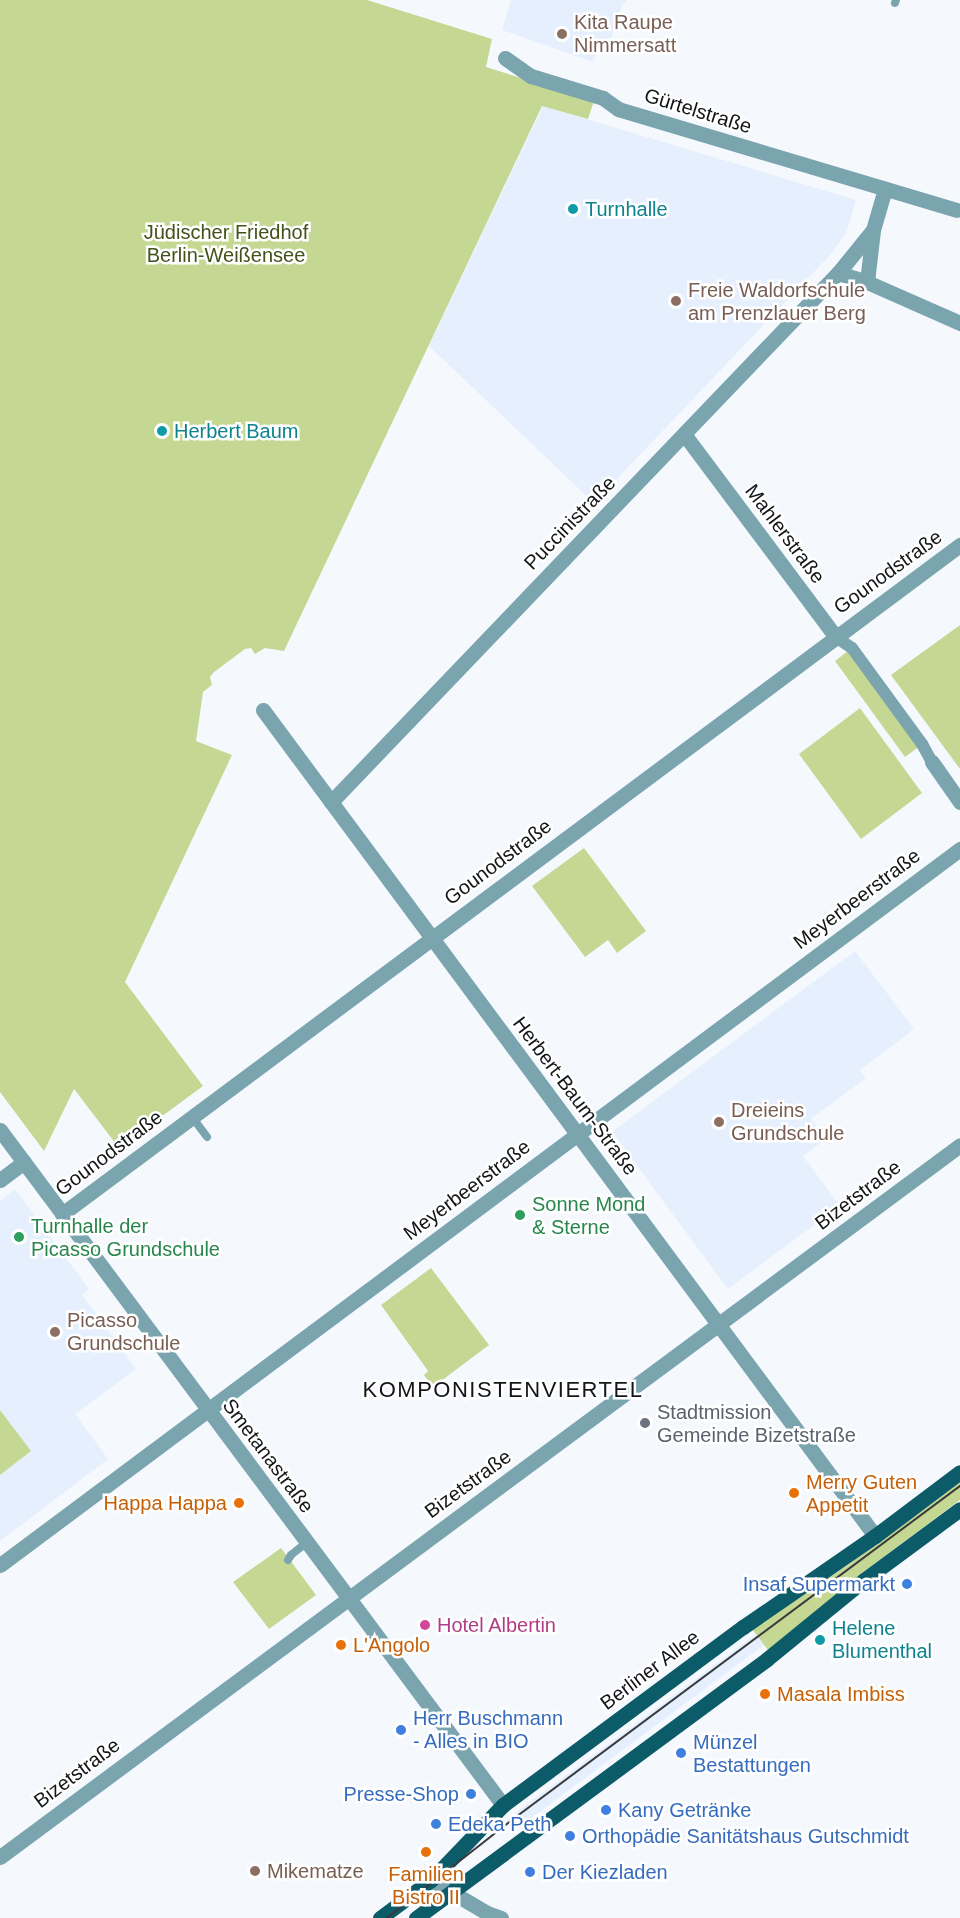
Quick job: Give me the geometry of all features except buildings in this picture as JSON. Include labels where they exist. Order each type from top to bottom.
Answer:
[{"type":"main road","name":"Berliner Allee","points":[[380,1918],[431,1880],[503,1805],[743,1627],[874,1536],[960,1472]]},
{"type":"main road","points":[[420,1918],[451,1892],[767,1659],[864,1580],[960,1509]]},
{"type":"street","name":"Gürtelstraße","points":[[505,58],[531,76],[603,98],[618,108],[956,210]]},
{"type":"street","points":[[867,282],[873,230],[885,189]]},
{"type":"street","points":[[873,230],[838,273],[867,282],[960,323]]},
{"type":"street","name":"Puccinistraße","points":[[331,802],[838,273]]},
{"type":"street","name":"Mahlerstraße","points":[[684,434],[836,637],[852,648],[922,744],[960,802]]},
{"type":"street","name":"Gounodstraße","points":[[62,1214],[960,545]]},
{"type":"street","name":"Herbert-Baum-Straße","points":[[263,710],[874,1536]]},
{"type":"street","name":"Meyerbeerstraße","points":[[0,1565],[960,849]]},
{"type":"street","name":"Smetanastraße","points":[[0,1130],[503,1805]]},
{"type":"street","name":"Bizetstraße","points":[[0,1857],[960,1145]]},
{"type":"street","points":[[0,1180],[24,1162]]},
{"type":"street","points":[[431,1880],[501,1918]]},
{"type":"lane","points":[[192,1117],[207,1137]]},
{"type":"lane","points":[[288,1560],[306,1543]]},
{"type":"shaded area","name":"Kita Raupe Nimmersatt","points":[[511,0],[627,0],[622,5],[609,45],[605,52],[598,50],[593,62],[502,30]]},
{"type":"shaded area","name":"Freie Waldorfschule am Prenzlauer Berg","points":[[543,106],[856,200],[846,233],[832,253],[594,503],[429,346]]},
{"type":"shaded area","name":"Dreieins Grundschule","points":[[855,951],[914,1029],[860,1070],[866,1078],[811,1119],[826,1139],[803,1156],[840,1206],[728,1289],[612,1132]]},
{"type":"shaded area","name":"Picasso Grundschule","points":[[15,1189],[89,1289],[82,1295],[136,1369],[75,1414],[108,1459],[0,1541],[0,1201]]},
{"type":"shaded area","points":[[756,1634],[764,1645],[522,1825],[520,1823],[514,1814]]},
{"type":"green space","name":"Jüdischer Friedhof Berlin-Weißensee","points":[[0,0],[367,0],[492,39],[486,67],[594,101],[588,119],[542,106],[284,651],[265,648],[255,654],[251,648],[245,649],[214,672],[210,677],[212,685],[203,692],[196,741],[232,755],[125,982],[203,1086],[119,1148],[74,1089],[44,1151],[0,1092]]},
{"type":"green space","points":[[960,625],[960,769],[891,675]]},
{"type":"green space","points":[[853,647],[924,743],[905,757],[835,661]]},
{"type":"green space","points":[[860,708],[922,793],[861,839],[799,754]]},
{"type":"green space","points":[[584,848],[646,931],[617,953],[608,940],[585,957],[532,886]]},
{"type":"green space","points":[[431,1268],[489,1345],[433,1387],[424,1375],[428,1371],[381,1305]]},
{"type":"green space","points":[[0,1410],[31,1451],[0,1475]]},
{"type":"green space","points":[[960,1481],[960,1500],[862,1573],[768,1650],[752,1629],[848,1565]]},
{"type":"green space","points":[[281,1548],[316,1595],[269,1629],[233,1582]]},
{"type":"tram line","points":[[387,1918],[516,1817],[960,1486]]},
{"type":"place","name":"Kita Raupe Nimmersatt","points":[[562,34]]},
{"type":"place","name":"Turnhalle","points":[[573,209]]},
{"type":"place","name":"Freie Waldorfschule am Prenzlauer Berg","points":[[676,301]]},
{"type":"place","name":"Herbert Baum","points":[[162,431]]},
{"type":"place","name":"Dreieins Grundschule","points":[[719,1122]]},
{"type":"place","name":"Sonne Mond & Sterne","points":[[520,1215]]},
{"type":"place","name":"Turnhalle der Picasso Grundschule","points":[[19,1237]]},
{"type":"place","name":"Picasso Grundschule","points":[[55,1332]]},
{"type":"place","name":"Stadtmission Gemeinde Bizetstraße","points":[[645,1423]]},
{"type":"place","name":"Merry Guten Appetit","points":[[794,1493]]},
{"type":"place","name":"Happa Happa","points":[[239,1503]]},
{"type":"place","name":"Insaf Supermarkt","points":[[907,1584]]},
{"type":"place","name":"Hotel Albertin","points":[[425,1625]]},
{"type":"place","name":"Helene Blumenthal","points":[[820,1640]]},
{"type":"place","name":"L'Angolo","points":[[341,1645]]},
{"type":"place","name":"Masala Imbiss","points":[[765,1694]]},
{"type":"place","name":"Herr Buschmann - Alles in BIO","points":[[401,1730]]},
{"type":"place","name":"Münzel Bestattungen","points":[[681,1753]]},
{"type":"place","name":"Presse-Shop","points":[[471,1794]]},
{"type":"place","name":"Kany Getränke","points":[[606,1810]]},
{"type":"place","name":"Edeka Peth","points":[[436,1824]]},
{"type":"place","name":"Orthopädie Sanitätshaus Gutschmidt","points":[[570,1836]]},
{"type":"place","name":"Familien Bistro II","points":[[426,1852]]},
{"type":"place","name":"Mikematze","points":[[255,1871]]},
{"type":"place","name":"Der Kiezladen","points":[[530,1872]]},
{"type":"district","name":"KOMPONISTENVIERTEL","points":[[503,1390]]}]
